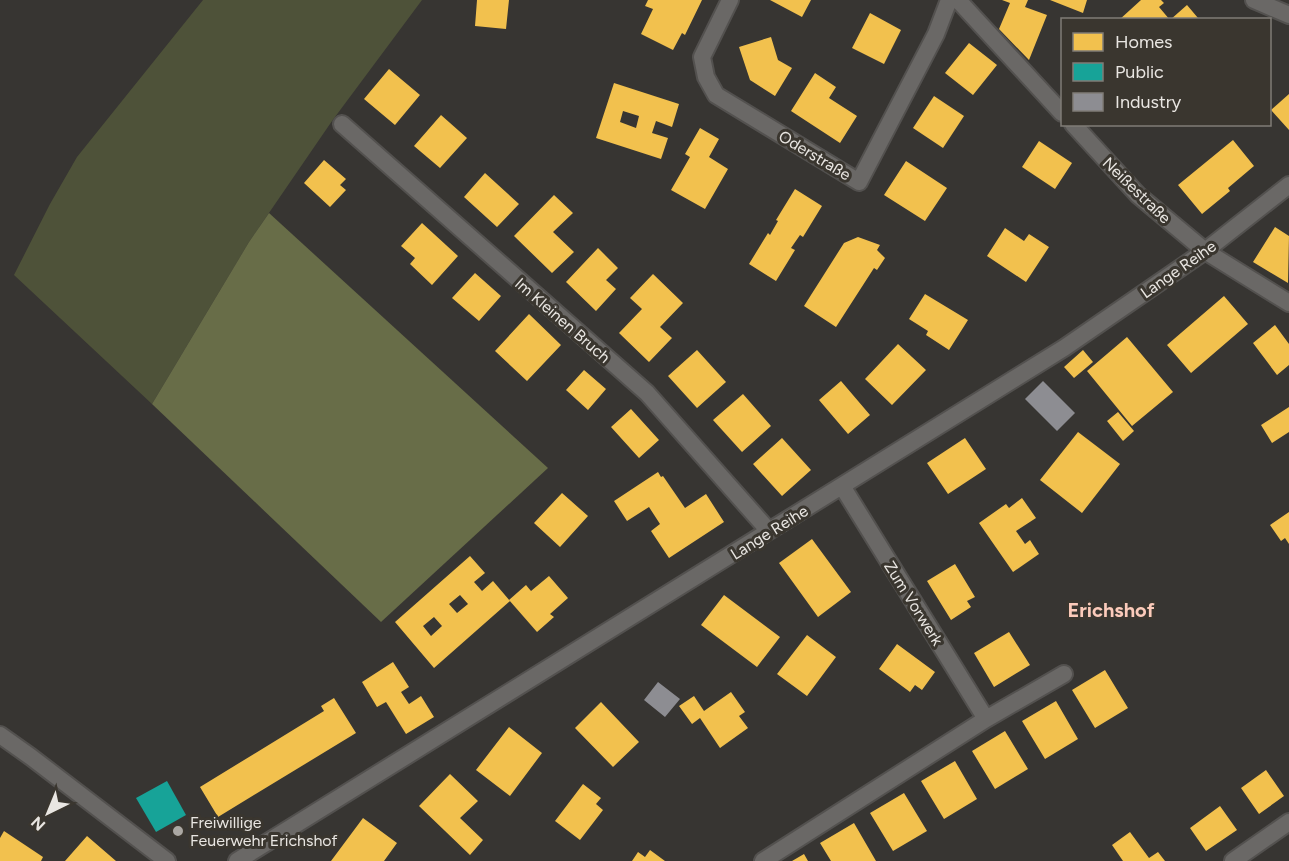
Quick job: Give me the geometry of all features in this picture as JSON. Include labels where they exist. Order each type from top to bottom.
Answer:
[{"type":"street","name":"Oderstraße","points":[[730,0],[702,57],[706,77],[716,95],[860,182],[936,34],[949,0]]},
{"type":"street","points":[[958,0],[1061,112]]},
{"type":"street","points":[[1254,0],[1289,15]]},
{"type":"street","name":"Im Kleinen Bruch","points":[[342,124],[647,393],[769,531]]},
{"type":"street","name":"Neißestraße","points":[[1075,126],[1138,195],[1205,251],[1289,303]]},
{"type":"street","name":"Lange Reihe","points":[[237,861],[1064,348],[1205,251],[1289,186]]},
{"type":"street","name":"Zum Vorwerk","points":[[842,486],[986,719]]},
{"type":"street","points":[[763,861],[986,719],[1064,674]]},
{"type":"street","points":[[0,735],[31,756],[167,861]]},
{"type":"street","points":[[1233,861],[1289,822]]},
{"type":"green space","points":[[203,0],[422,0],[332,121],[249,242],[152,404],[14,275],[77,157]]},
{"type":"green space","points":[[269,213],[548,468],[381,622],[152,404],[249,242]]},
{"type":"building: Homes","points":[[477,0],[509,0],[506,29],[475,26]]},
{"type":"building: Homes","points":[[648,0],[702,0],[685,35],[682,33],[673,50],[641,34],[653,9],[645,6]]},
{"type":"building: Homes","points":[[770,0],[811,0],[802,17]]},
{"type":"building: Homes","points":[[1002,0],[1028,0],[1025,7],[1047,15],[1029,60],[999,29],[1010,3]]},
{"type":"building: Homes","points":[[1050,0],[1087,0],[1083,13]]},
{"type":"building: Homes","points":[[1141,0],[1161,0],[1164,3],[1159,7],[1168,18],[1121,18]]},
{"type":"building: Homes","points":[[1187,5],[1198,18],[1172,18]]},
{"type":"building: Homes","points":[[870,13],[901,30],[884,64],[852,48]]},
{"type":"building: Homes","points":[[771,37],[778,60],[792,68],[775,96],[750,80],[739,47]]},
{"type":"building: Homes","points":[[969,43],[997,65],[973,95],[945,73]]},
{"type":"building: Homes","points":[[389,69],[420,95],[395,125],[364,99]]},
{"type":"building: Homes","points":[[815,73],[836,87],[829,98],[857,116],[840,143],[791,111]]},
{"type":"building: Homes","points":[[614,83],[679,104],[672,127],[656,121],[652,133],[668,138],[661,159],[596,138]],"holes":[[[623,111],[639,116],[636,128],[620,122]]]},
{"type":"building: Homes","points":[[1289,94],[1289,130],[1271,110]]},
{"type":"building: Homes","points":[[934,96],[964,116],[943,148],[913,128]]},
{"type":"building: Homes","points":[[441,115],[467,138],[440,168],[414,146]]},
{"type":"building: Homes","points":[[700,128],[719,139],[709,157],[728,169],[705,209],[671,190],[690,157],[685,154]]},
{"type":"building: Homes","points":[[1233,140],[1254,166],[1228,188],[1230,191],[1202,214],[1178,185]]},
{"type":"building: Homes","points":[[1039,141],[1072,163],[1055,189],[1022,167]]},
{"type":"building: Homes","points":[[324,160],[346,179],[340,185],[346,190],[330,207],[304,183]]},
{"type":"building: Homes","points":[[906,161],[947,188],[925,221],[884,195]]},
{"type":"building: Homes","points":[[485,173],[519,204],[497,227],[464,197]]},
{"type":"building: Homes","points":[[795,189],[822,206],[803,237],[800,235],[791,248],[795,250],[776,281],[749,264],[768,233],[770,235],[778,221],[776,220]]},
{"type":"building: Homes","points":[[554,195],[573,213],[553,232],[574,252],[552,273],[514,236]]},
{"type":"building: Homes","points":[[422,223],[458,256],[432,285],[410,264],[415,258],[401,246]]},
{"type":"building: Homes","points":[[1275,227],[1289,236],[1288,283],[1253,262]]},
{"type":"building: Homes","points":[[1005,228],[1024,241],[1029,234],[1049,247],[1026,282],[987,256]]},
{"type":"building: Homes","points":[[858,237],[880,245],[877,250],[885,258],[877,270],[874,268],[836,327],[804,306],[844,243]]},
{"type":"building: Homes","points":[[598,248],[618,268],[606,280],[616,289],[596,311],[566,282]]},
{"type":"building: Homes","points":[[475,273],[501,296],[479,321],[452,298]]},
{"type":"building: Homes","points":[[653,274],[683,303],[660,327],[672,338],[649,362],[619,333],[642,309],[630,298]]},
{"type":"building: Homes","points":[[925,294],[968,320],[949,350],[926,335],[928,331],[909,319]]},
{"type":"building: Homes","points":[[1224,296],[1248,324],[1191,373],[1167,345]]},
{"type":"building: Homes","points":[[529,314],[561,345],[527,381],[495,351]]},
{"type":"building: Homes","points":[[1275,325],[1289,344],[1289,365],[1277,375],[1253,343]]},
{"type":"building: Homes","points":[[1127,337],[1173,392],[1132,426],[1087,371]]},
{"type":"building: Homes","points":[[898,344],[926,370],[892,405],[865,379]]},
{"type":"building: Homes","points":[[697,350],[726,382],[697,408],[668,376]]},
{"type":"building: Homes","points":[[1083,350],[1093,362],[1074,378],[1064,367]]},
{"type":"building: Homes","points":[[584,370],[606,389],[588,410],[566,390]]},
{"type":"building: Homes","points":[[841,381],[870,415],[848,434],[819,400]]},
{"type":"building: Homes","points":[[743,394],[771,426],[742,452],[713,420]]},
{"type":"building: Homes","points":[[1289,407],[1289,432],[1272,443],[1261,425]]},
{"type":"building: Homes","points":[[631,409],[659,440],[639,458],[611,427]]},
{"type":"building: Homes","points":[[1118,412],[1134,431],[1123,441],[1107,421]]},
{"type":"building: Homes","points":[[1078,432],[1120,464],[1082,513],[1040,480]]},
{"type":"building: Homes","points":[[782,438],[811,470],[782,496],[753,464]]},
{"type":"building: Homes","points":[[965,438],[986,469],[948,494],[927,463]]},
{"type":"building: Homes","points":[[658,472],[685,508],[706,494],[724,522],[669,558],[651,531],[660,524],[649,507],[627,521],[614,501]]},
{"type":"building: Homes","points":[[562,493],[588,516],[560,547],[534,523]]},
{"type":"building: Homes","points":[[1022,498],[1036,518],[1016,531],[1025,544],[1030,540],[1039,554],[1013,572],[979,523],[1006,504],[1009,508]]},
{"type":"building: Homes","points":[[1289,512],[1289,544],[1285,538],[1281,541],[1270,525]]},
{"type":"building: Homes","points":[[812,539],[851,592],[818,617],[779,563]]},
{"type":"building: Homes","points":[[470,556],[485,573],[474,582],[482,591],[493,581],[510,601],[434,668],[395,622]],"holes":[[[460,595],[468,604],[457,613],[449,604]],[[434,617],[442,626],[431,636],[423,626]]]},
{"type":"building: Homes","points":[[955,564],[975,597],[967,601],[971,607],[951,620],[927,581]]},
{"type":"building: Homes","points":[[549,576],[568,598],[550,614],[554,617],[537,632],[509,600],[526,585],[531,591]]},
{"type":"building: Homes","points":[[724,595],[780,637],[757,667],[701,625]]},
{"type":"building: Homes","points":[[1009,632],[1030,665],[994,687],[974,653]]},
{"type":"building: Homes","points":[[807,635],[836,657],[807,696],[777,674]]},
{"type":"building: Homes","points":[[897,644],[935,672],[922,690],[915,685],[910,692],[879,669]]},
{"type":"building: Homes","points":[[393,662],[409,687],[401,692],[409,704],[421,696],[434,717],[406,734],[386,702],[377,707],[362,682]]},
{"type":"building: Homes","points":[[1105,670],[1128,708],[1095,728],[1072,690]]},
{"type":"building: Homes","points":[[731,692],[745,712],[739,716],[748,728],[720,748],[700,718],[692,724],[679,706],[694,696],[704,711]]},
{"type":"building: Homes","points":[[334,698],[356,733],[218,817],[200,787],[324,711],[321,706]]},
{"type":"building: Homes","points":[[1056,701],[1078,739],[1045,759],[1022,721]]},
{"type":"building: Homes","points":[[601,702],[639,742],[613,767],[575,728]]},
{"type":"building: Homes","points":[[509,727],[542,753],[510,796],[476,770]]},
{"type":"building: Homes","points":[[1005,731],[1028,769],[995,789],[972,751]]},
{"type":"building: Homes","points":[[955,761],[977,799],[944,819],[921,781]]},
{"type":"building: Homes","points":[[1266,770],[1284,796],[1259,814],[1241,788]]},
{"type":"building: Homes","points":[[450,774],[478,801],[460,818],[483,840],[470,855],[419,806]]},
{"type":"building: Homes","points":[[583,784],[601,798],[596,804],[603,810],[580,840],[555,821]]},
{"type":"building: Homes","points":[[904,793],[927,831],[893,851],[870,813]]},
{"type":"building: Homes","points":[[1220,806],[1237,830],[1206,851],[1190,828]]},
{"type":"building: Homes","points":[[363,818],[397,843],[384,861],[331,861]]},
{"type":"building: Homes","points":[[854,823],[876,861],[831,861],[820,843]]},
{"type":"building: Homes","points":[[4,831],[43,857],[41,861],[0,861],[0,838]]},
{"type":"building: Homes","points":[[1130,832],[1149,858],[1158,852],[1165,861],[1123,861],[1112,845]]},
{"type":"building: Homes","points":[[87,836],[116,861],[65,861]]},
{"type":"building: Homes","points":[[650,850],[665,861],[632,861],[638,852],[645,857]]},
{"type":"building: Homes","points":[[804,854],[808,861],[792,861]]},
{"type":"building: Public","points":[[167,781],[186,815],[156,832],[136,798]]},
{"type":"building: Industry","points":[[1043,381],[1075,413],[1057,431],[1025,399]]},
{"type":"building: Industry","points":[[658,682],[680,699],[665,717],[644,700]]},
{"type":"place","name":"Freiwillige Feuerwehr Erichshof","points":[[178,831]]},
{"type":"district","name":"Erichshof","points":[[1111,610]]}]
